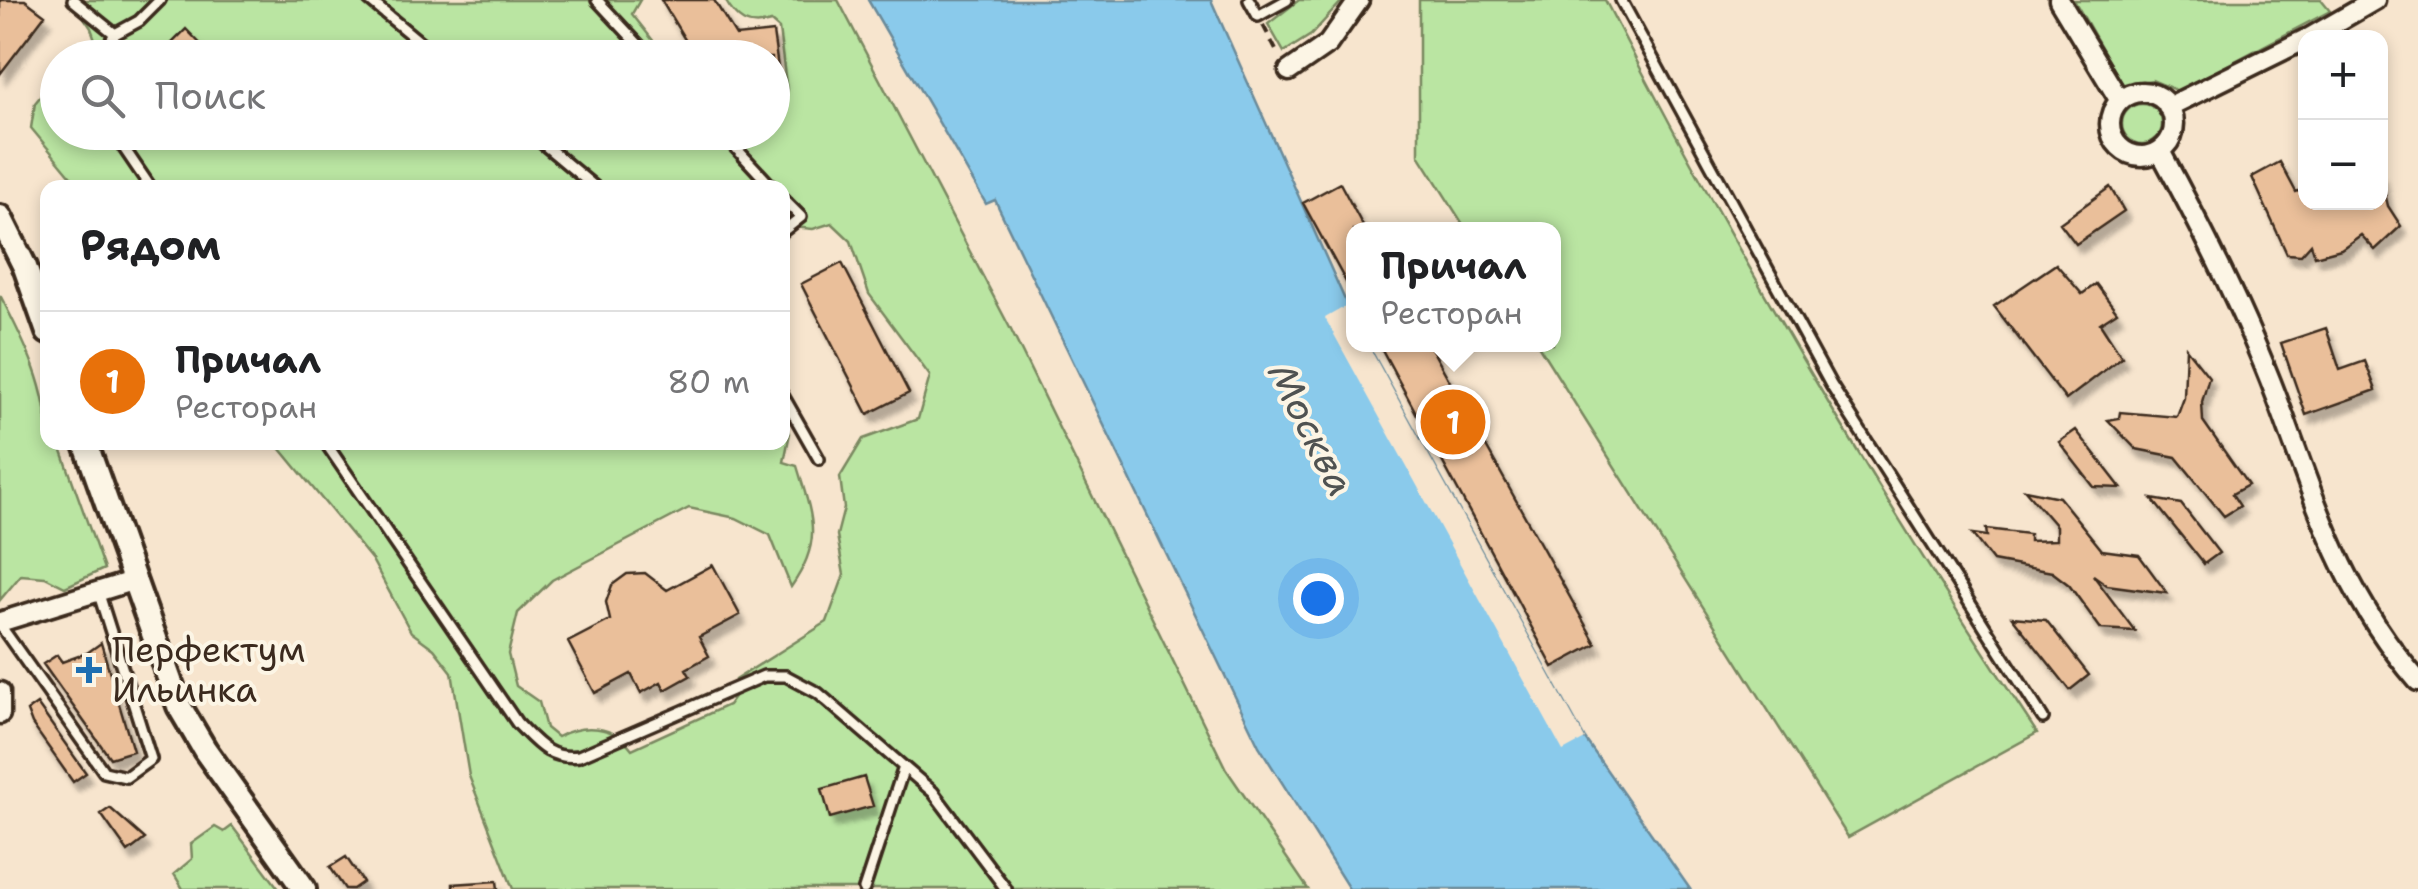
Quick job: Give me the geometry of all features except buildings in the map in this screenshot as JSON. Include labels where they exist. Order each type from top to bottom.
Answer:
[{"type":"main road","points":[[0,217],[40,313]]},
{"type":"main road","points":[[88,450],[179,706],[205,750],[304,889]]},
{"type":"street","points":[[1289,71],[1328,44],[1359,0]]},
{"type":"street","points":[[2058,0],[2120,101]]},
{"type":"street","points":[[2321,30],[2375,0]]},
{"type":"street","points":[[2168,106],[2298,42]]},
{"type":"street","points":[[2140,92],[2161,98],[2168,106],[2174,126],[2160,151],[2140,156],[2120,148],[2110,120],[2120,101],[2140,92]]},
{"type":"street","points":[[2160,151],[2202,229],[2276,396],[2308,494],[2348,584],[2418,681]]},
{"type":"street","points":[[0,624],[132,580]]},
{"type":"street","points":[[0,692],[0,714]]},
{"type":"lane","points":[[74,0],[115,34]]},
{"type":"lane","points":[[111,40],[160,0]]},
{"type":"lane","points":[[369,0],[417,40]]},
{"type":"lane","points":[[597,0],[634,40]]},
{"type":"lane","points":[[1249,0],[1258,16],[1287,0]]},
{"type":"lane","points":[[1621,0],[1831,385],[2043,718]]},
{"type":"lane","points":[[125,150],[146,180]]},
{"type":"lane","points":[[551,150],[586,180]]},
{"type":"lane","points":[[738,150],[766,180]]},
{"type":"lane","points":[[790,206],[801,217],[790,226]]},
{"type":"lane","points":[[790,408],[819,459]]},
{"type":"lane","points":[[330,450],[517,723],[559,759],[580,756],[764,676],[786,676],[818,693],[932,792],[1006,889]]},
{"type":"lane","points":[[0,624],[104,772],[126,776],[151,759],[98,591]]},
{"type":"lane","points":[[864,889],[904,767]]},
{"type":"path","points":[[1258,16],[1289,71]]},
{"type":"green space","points":[[72,0],[640,0],[632,14],[653,40],[95,40]]},
{"type":"green space","points":[[725,0],[838,0],[1010,328],[1226,769],[1308,889],[513,889],[469,776],[452,672],[434,649],[411,632],[372,560],[282,450],[786,450],[784,462],[797,466],[812,528],[808,556],[791,587],[770,535],[736,518],[689,508],[552,580],[518,613],[508,654],[516,686],[539,702],[546,728],[557,737],[587,728],[607,731],[632,749],[728,705],[736,694],[735,680],[827,622],[844,575],[837,535],[844,508],[840,477],[863,439],[918,419],[930,376],[869,294],[851,241],[832,223],[813,229],[790,227],[790,180],[74,180],[49,150],[790,150],[790,40],[780,40],[779,29],[771,22],[744,22]]},
{"type":"green space","points":[[1299,0],[1343,0],[1311,35],[1284,52],[1268,24]]},
{"type":"green space","points":[[1419,0],[1605,0],[1810,373],[2037,733],[1848,837],[1542,352],[1561,352],[1561,222],[1462,222],[1419,155]]},
{"type":"green space","points":[[2074,0],[2321,0],[2330,11],[2178,91],[2152,80],[2123,85]]},
{"type":"green space","points":[[40,97],[40,139],[31,128],[35,103]]},
{"type":"green space","points":[[2142,104],[2156,110],[2162,124],[2156,138],[2142,144],[2128,138],[2122,124],[2128,110]]},
{"type":"green space","points":[[0,295],[40,388],[40,450],[62,450],[104,569],[65,587],[45,577],[21,575],[0,600]]},
{"type":"green space","points":[[232,826],[279,889],[183,889],[174,874],[192,859],[191,844],[215,827],[224,832]]},
{"type":"water","name":"Москва","points":[[868,0],[1211,0],[1346,302],[1346,352],[1372,352],[1585,739],[1690,889],[1349,889],[1259,746],[995,200],[986,204]]},
{"type":"pier","points":[[1346,306],[1346,352],[1372,352],[1585,739],[1563,751],[1325,318]]},
{"type":"place","name":"Причал","points":[[1453,422]]},
{"type":"place","name":"Перфектум Ильинка","points":[[89,670]]}]
